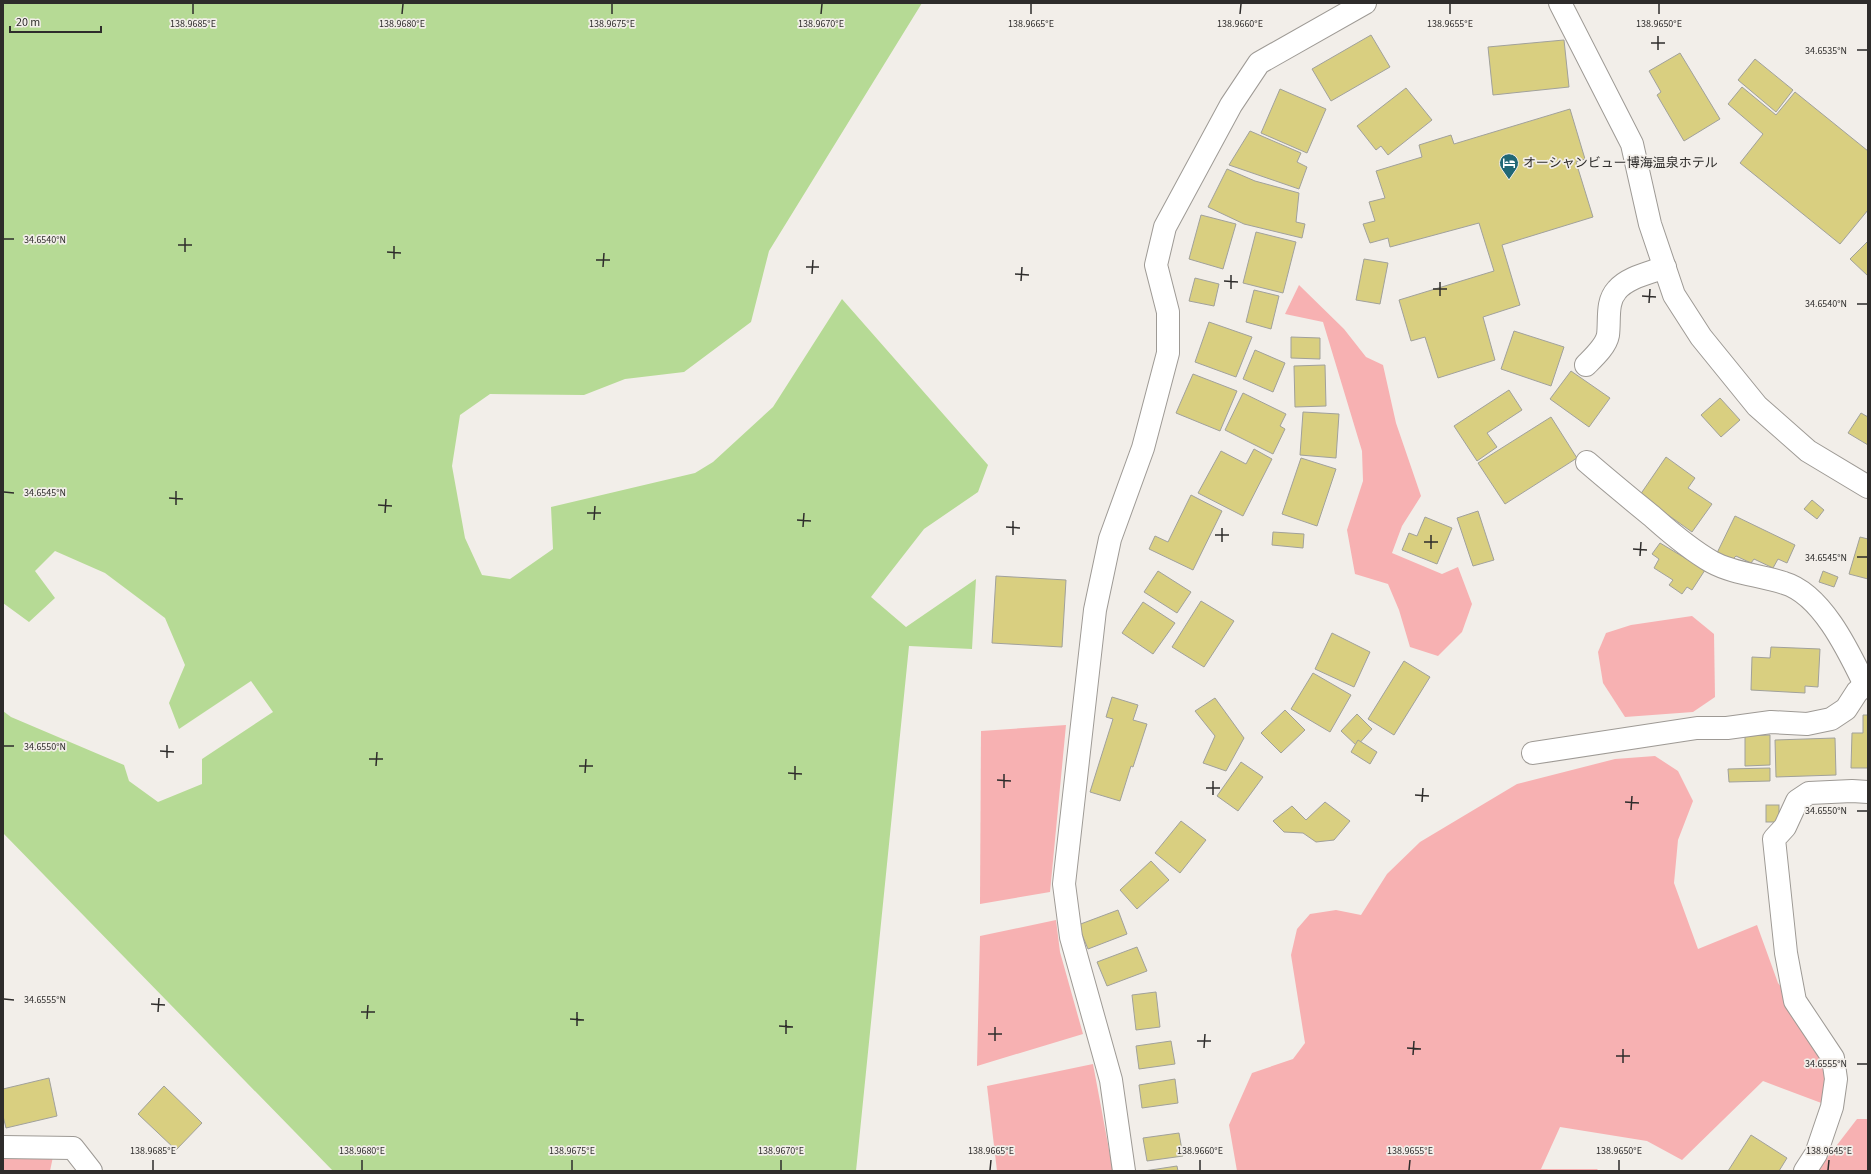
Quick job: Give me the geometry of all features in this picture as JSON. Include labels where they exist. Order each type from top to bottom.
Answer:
[{"type":"street","points":[[1124,1171],[1111,1080],[1071,937],[1064,884],[1095,610],[1110,539],[1143,448],[1168,353],[1168,312],[1156,265],[1165,227],[1231,105],[1259,63],[1364,3]]},
{"type":"street","points":[[1560,3],[1632,144],[1650,224],[1674,295],[1701,337],[1757,406],[1808,451],[1868,487]]},
{"type":"street","points":[[1586,365],[1608,336],[1612,298],[1617,289],[1631,280],[1665,268]]},
{"type":"street","points":[[1533,753],[1697,728],[1727,728],[1770,722],[1806,724],[1831,719],[1846,709],[1857,692],[1866,684],[1849,652],[1826,618],[1808,596],[1786,583],[1747,574],[1713,562],[1681,541],[1586,462]]},
{"type":"street","points":[[1805,1171],[1816,1154],[1832,1107],[1836,1079],[1833,1058],[1795,1002],[1786,954],[1774,838],[1785,827],[1797,801],[1809,793],[1852,791],[1868,792]]},
{"type":"street","points":[[3,1147],[73,1148],[91,1171]]},
{"type":"shaded area","points":[[3,3],[922,3],[769,251],[751,322],[684,372],[625,379],[584,395],[490,394],[460,415],[452,466],[465,538],[482,575],[510,579],[553,549],[551,507],[695,473],[713,462],[773,407],[842,299],[988,465],[978,492],[924,529],[871,597],[906,627],[976,579],[972,649],[909,646],[856,1171],[333,1171],[3,833],[3,711],[11,717],[124,765],[129,781],[158,802],[202,784],[202,759],[273,712],[251,681],[179,729],[169,703],[185,665],[165,618],[105,573],[55,551],[35,571],[55,598],[29,622],[3,603]]},
{"type":"shaded area","points":[[1299,285],[1344,329],[1366,357],[1383,365],[1396,423],[1421,496],[1402,526],[1392,553],[1442,574],[1458,567],[1472,604],[1462,632],[1438,656],[1410,647],[1399,610],[1388,584],[1355,574],[1347,530],[1363,481],[1362,451],[1323,322],[1285,314]]},
{"type":"shaded area","points":[[1692,616],[1714,634],[1715,697],[1693,712],[1625,717],[1603,683],[1598,652],[1606,633],[1631,625]]},
{"type":"shaded area","points":[[1066,725],[1050,892],[980,904],[981,731]]},
{"type":"shaded area","points":[[1655,756],[1678,771],[1693,801],[1678,840],[1674,883],[1698,949],[1757,925],[1778,983],[1824,1043],[1832,1107],[1763,1081],[1682,1160],[1647,1141],[1560,1127],[1541,1169],[1597,1169],[1599,1171],[1237,1171],[1229,1125],[1252,1073],[1293,1059],[1305,1043],[1291,955],[1297,929],[1310,914],[1336,910],[1361,915],[1387,874],[1420,842],[1517,784],[1615,759]]},
{"type":"shaded area","points":[[1056,920],[1060,952],[1083,1034],[977,1066],[980,936]]},
{"type":"shaded area","points":[[1093,1064],[1113,1171],[997,1171],[987,1086]]},
{"type":"shaded area","points":[[1857,1119],[1868,1119],[1868,1171],[1817,1171]]},
{"type":"shaded area","points":[[55,1147],[50,1171],[3,1171],[3,1157]]},
{"type":"building","points":[[1371,35],[1390,67],[1331,101],[1312,69]]},
{"type":"building","points":[[1564,40],[1569,87],[1493,95],[1488,47]]},
{"type":"building","points":[[1680,53],[1720,119],[1684,141],[1657,95],[1661,92],[1649,71]]},
{"type":"building","points":[[1755,59],[1793,90],[1776,112],[1738,80]]},
{"type":"building","points":[[1742,87],[1776,115],[1795,92],[1868,151],[1868,210],[1840,244],[1740,163],[1763,134],[1728,104]]},
{"type":"building","points":[[1406,88],[1432,120],[1388,155],[1381,146],[1376,150],[1357,126]]},
{"type":"building","points":[[1280,89],[1326,109],[1307,153],[1261,133]]},
{"type":"building","points":[[1570,109],[1585,159],[1576,162],[1593,217],[1502,245],[1520,305],[1483,317],[1495,360],[1438,378],[1425,337],[1411,341],[1399,300],[1494,271],[1479,223],[1390,247],[1388,238],[1370,243],[1363,224],[1375,221],[1369,202],[1385,198],[1376,171],[1422,157],[1419,145],[1451,135],[1454,144]]},
{"type":"building","points":[[1250,131],[1301,153],[1297,162],[1307,167],[1299,189],[1229,165]]},
{"type":"building","points":[[1227,169],[1255,181],[1299,193],[1296,222],[1305,224],[1302,238],[1244,224],[1208,207]]},
{"type":"building","points":[[1201,215],[1236,224],[1223,269],[1189,259]]},
{"type":"building","points":[[1256,232],[1296,242],[1283,293],[1243,283]]},
{"type":"building","points":[[1868,241],[1868,276],[1850,259]]},
{"type":"building","points":[[1364,259],[1388,263],[1380,304],[1356,300]]},
{"type":"building","points":[[1195,278],[1219,284],[1214,306],[1189,301]]},
{"type":"building","points":[[1254,290],[1279,296],[1271,329],[1246,322]]},
{"type":"building","points":[[1209,322],[1252,337],[1236,377],[1195,362]]},
{"type":"building","points":[[1514,331],[1564,347],[1551,386],[1501,369]]},
{"type":"building","points":[[1291,337],[1320,338],[1320,359],[1291,358]]},
{"type":"building","points":[[1255,350],[1285,363],[1273,392],[1243,379]]},
{"type":"building","points":[[1325,365],[1326,406],[1295,407],[1294,366]]},
{"type":"building","points":[[1571,371],[1610,398],[1589,427],[1550,399]]},
{"type":"building","points":[[1193,374],[1237,391],[1220,431],[1176,413]]},
{"type":"building","points":[[1509,390],[1522,410],[1487,433],[1497,447],[1477,461],[1454,426]]},
{"type":"building","points":[[1243,393],[1286,414],[1280,426],[1285,429],[1273,454],[1225,430]]},
{"type":"building","points":[[1720,398],[1740,420],[1721,437],[1701,415]]},
{"type":"building","points":[[1303,412],[1339,414],[1336,458],[1300,455]]},
{"type":"building","points":[[1861,413],[1868,417],[1868,445],[1848,433]]},
{"type":"building","points":[[1551,417],[1577,458],[1505,504],[1478,463]]},
{"type":"building","points":[[1254,449],[1272,459],[1243,516],[1198,493],[1221,451],[1246,464]]},
{"type":"building","points":[[1666,457],[1695,478],[1688,488],[1712,504],[1692,532],[1640,495]]},
{"type":"building","points":[[1301,458],[1336,469],[1317,526],[1282,514]]},
{"type":"building","points":[[1191,495],[1222,511],[1193,570],[1149,549],[1155,536],[1168,542]]},
{"type":"building","points":[[1812,500],[1824,510],[1817,519],[1804,509]]},
{"type":"building","points":[[1478,511],[1494,560],[1473,566],[1457,518]]},
{"type":"building","points":[[1735,516],[1795,545],[1787,563],[1778,559],[1773,568],[1754,559],[1751,563],[1736,556],[1732,560],[1717,553]]},
{"type":"building","points":[[1425,517],[1452,528],[1437,564],[1402,550],[1409,533],[1417,536]]},
{"type":"building","points":[[1273,532],[1304,534],[1303,548],[1272,545]]},
{"type":"building","points":[[1860,537],[1868,539],[1868,579],[1849,574]]},
{"type":"building","points":[[1660,543],[1705,570],[1692,590],[1687,587],[1682,594],[1669,585],[1673,580],[1654,568],[1659,559],[1652,554]]},
{"type":"building","points":[[1158,571],[1191,592],[1177,613],[1144,592]]},
{"type":"building","points":[[1823,571],[1838,577],[1834,587],[1819,582]]},
{"type":"building","points":[[996,576],[1066,580],[1062,647],[992,643]]},
{"type":"building","points":[[1201,601],[1234,621],[1204,667],[1172,647]]},
{"type":"building","points":[[1143,602],[1175,623],[1153,654],[1122,633]]},
{"type":"building","points":[[1332,633],[1370,652],[1354,687],[1315,669]]},
{"type":"building","points":[[1771,647],[1820,649],[1818,687],[1805,686],[1805,693],[1751,690],[1752,657],[1770,658]]},
{"type":"building","points":[[1404,661],[1430,677],[1394,735],[1368,719]]},
{"type":"building","points":[[1313,673],[1351,695],[1330,732],[1291,709]]},
{"type":"building","points":[[1112,697],[1138,705],[1133,720],[1147,724],[1133,767],[1131,766],[1120,801],[1090,792],[1113,719],[1106,717]]},
{"type":"building","points":[[1215,698],[1244,738],[1226,771],[1203,763],[1215,736],[1195,711]]},
{"type":"building","points":[[1285,710],[1305,730],[1281,753],[1261,733]]},
{"type":"building","points":[[1357,714],[1372,729],[1357,746],[1341,731]]},
{"type":"building","points":[[1863,715],[1868,715],[1868,768],[1851,768],[1852,733],[1863,733]]},
{"type":"building","points":[[1770,735],[1770,765],[1745,766],[1745,736]]},
{"type":"building","points":[[1835,738],[1836,775],[1776,777],[1775,740]]},
{"type":"building","points":[[1358,740],[1377,752],[1370,764],[1351,752]]},
{"type":"building","points":[[1241,762],[1263,777],[1238,811],[1217,796]]},
{"type":"building","points":[[1770,768],[1770,781],[1729,782],[1728,769]]},
{"type":"building","points":[[1325,802],[1350,821],[1334,840],[1316,842],[1303,833],[1284,832],[1273,821],[1292,806],[1306,820]]},
{"type":"building","points":[[1766,805],[1779,805],[1779,822],[1766,822]]},
{"type":"building","points":[[1181,821],[1206,840],[1180,873],[1155,853]]},
{"type":"building","points":[[1151,861],[1169,880],[1137,909],[1120,890]]},
{"type":"building","points":[[1118,910],[1127,934],[1088,949],[1078,925]]},
{"type":"building","points":[[1137,947],[1147,971],[1107,986],[1097,962]]},
{"type":"building","points":[[1156,992],[1160,1027],[1136,1030],[1132,995]]},
{"type":"building","points":[[1171,1041],[1175,1064],[1139,1069],[1136,1046]]},
{"type":"building","points":[[49,1078],[57,1116],[6,1128],[3,1116],[3,1089]]},
{"type":"building","points":[[1175,1079],[1178,1103],[1142,1108],[1139,1085]]},
{"type":"building","points":[[164,1086],[202,1123],[176,1150],[138,1114]]},
{"type":"building","points":[[1179,1133],[1183,1156],[1147,1161],[1143,1138]]},
{"type":"building","points":[[1751,1135],[1787,1158],[1779,1171],[1728,1171]]},
{"type":"building","points":[[1177,1166],[1178,1171],[1144,1171]]},
{"type":"place","name":"オーシャンビュー博海温泉ホテル","points":[[1509,180]]}]
